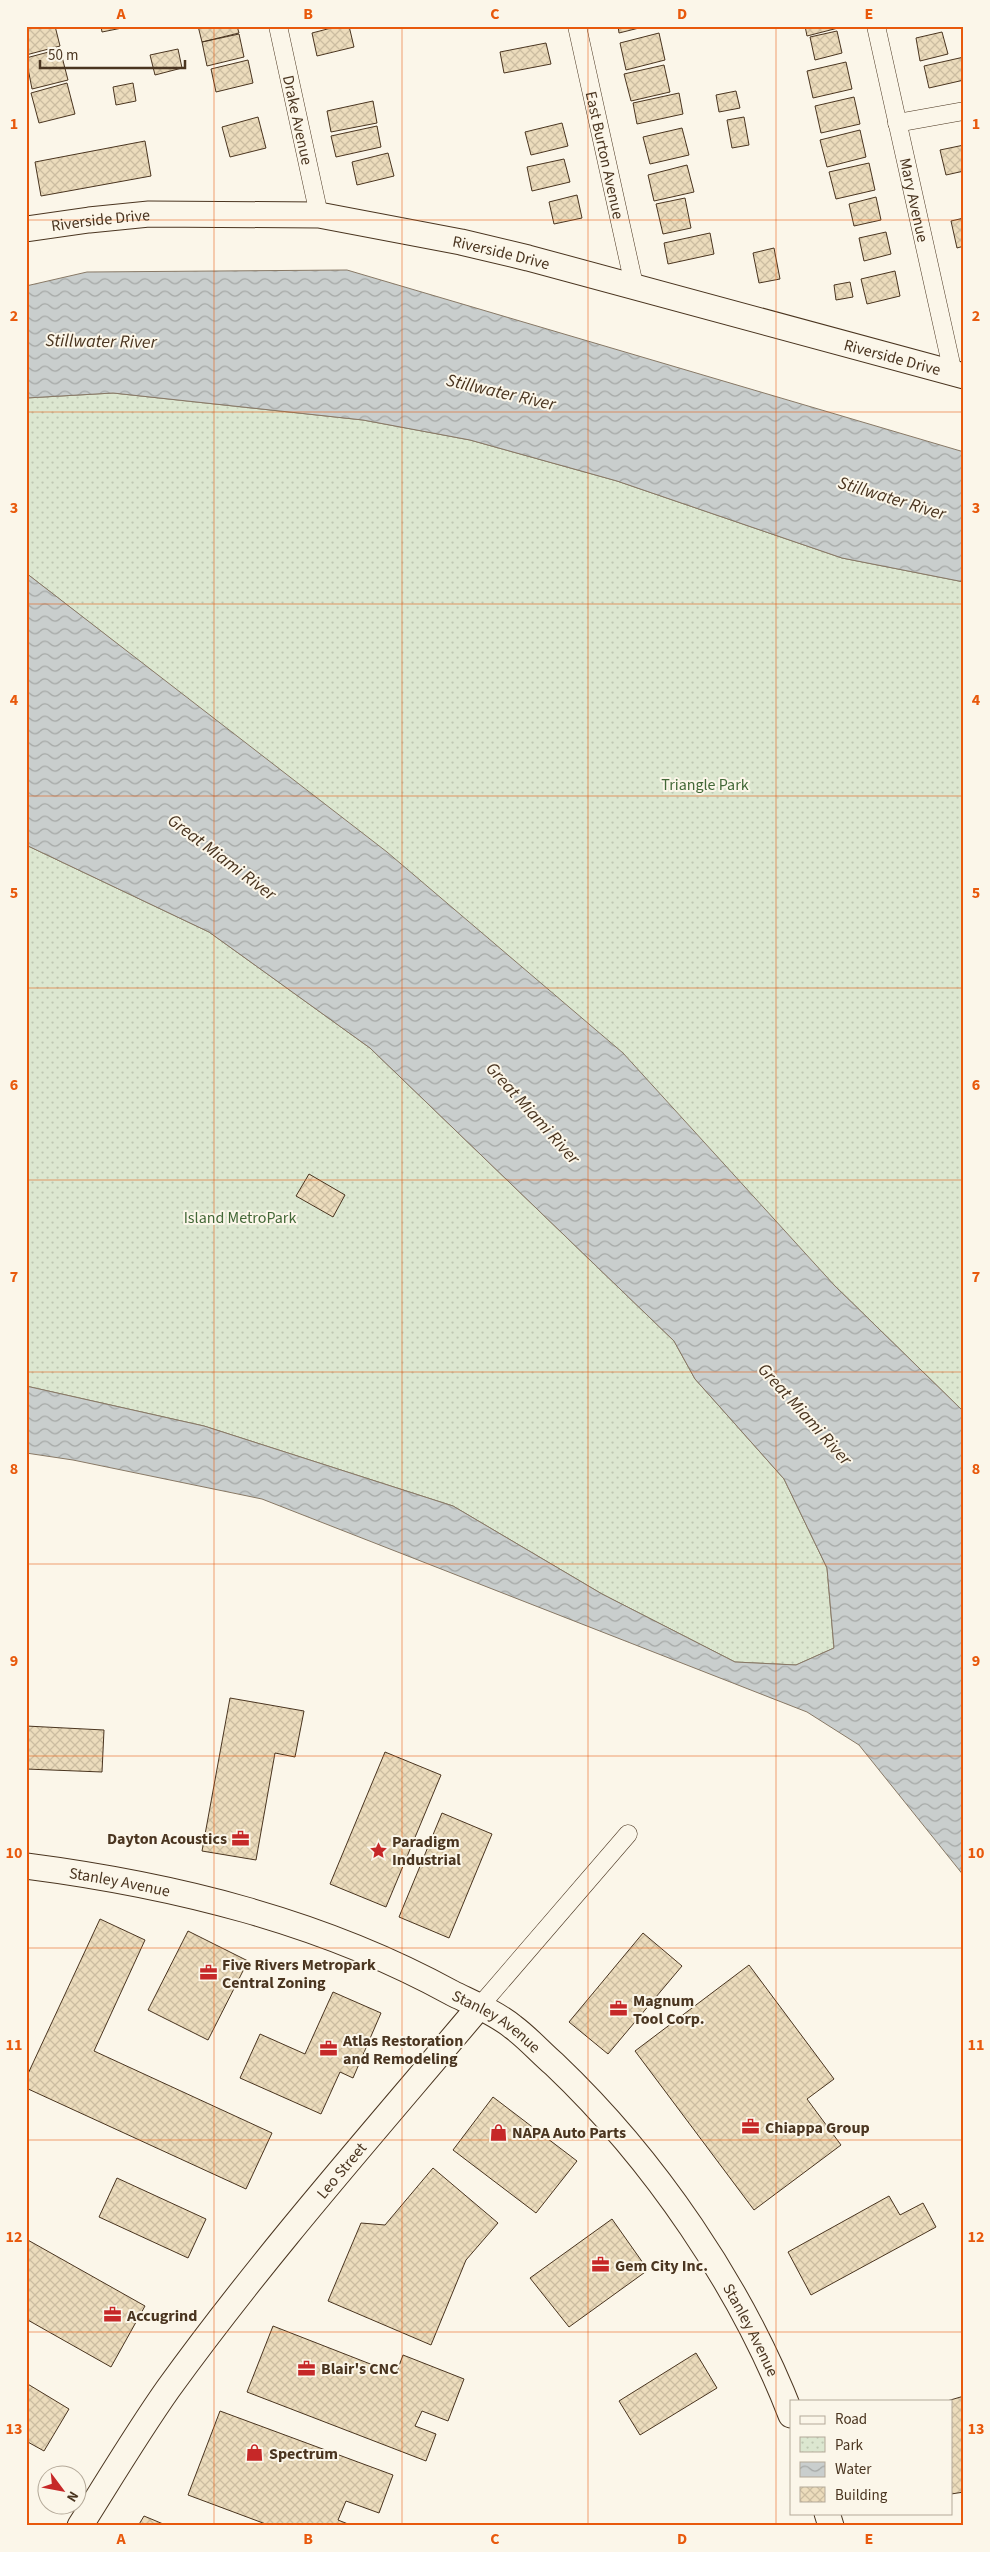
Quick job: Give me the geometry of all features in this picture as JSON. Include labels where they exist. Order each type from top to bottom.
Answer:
[{"type":"street","name":"Drake Avenue","points":[[278,26],[319,215]]},
{"type":"street","name":"East Burton Avenue","points":[[577,26],[634,285]]},
{"type":"street","name":"Mary Avenue","points":[[876,26],[897,123],[958,374]]},
{"type":"street","points":[[897,123],[964,111]]},
{"type":"street","name":"Riverside Drive","points":[[26,229],[149,214],[319,215],[461,242],[634,285],[958,374]]},
{"type":"street","name":"Leo Street","points":[[80,2526],[167,2391],[281,2242],[478,2007],[628,1834]]},
{"type":"street","name":"Stanley Avenue","points":[[26,1866],[152,1886],[253,1912],[310,1930],[372,1954],[433,1982],[512,2026],[598,2108],[647,2165],[716,2267],[756,2338],[790,2413]]},
{"type":"street","points":[[827,2514],[832,2526]]},
{"type":"green space","name":"Triangle Park","points":[[113,393],[363,420],[470,440],[617,481],[842,558],[964,582],[964,1412],[835,1286],[212,718],[26,573],[26,398]]},
{"type":"green space","name":"Island MetroPark","points":[[26,845],[209,932],[370,1048],[674,1341],[695,1379],[784,1479],[827,1568],[834,1648],[796,1665],[735,1662],[602,1594],[453,1506],[204,1426],[26,1386]]},
{"type":"water","name":"Stillwater River","points":[[347,270],[964,452],[964,582],[842,558],[617,481],[470,440],[363,420],[113,393],[26,398],[26,286],[87,272]]},
{"type":"water","name":"Great Miami River","points":[[26,573],[387,852],[623,1053],[835,1286],[964,1412],[964,1876],[859,1745],[807,1712],[262,1499],[73,1460],[26,1453],[26,1386],[204,1426],[453,1506],[602,1594],[735,1662],[796,1665],[834,1648],[827,1568],[784,1479],[695,1379],[674,1341],[370,1048],[209,932],[26,845]]},
{"type":"building","points":[[26,26],[55,26],[60,46],[26,55]]},
{"type":"building","points":[[101,26],[121,26],[122,28],[102,32]]},
{"type":"building","points":[[198,26],[237,26],[239,33],[202,42]]},
{"type":"building","points":[[339,26],[349,26],[354,47],[317,56],[312,33]]},
{"type":"building","points":[[618,26],[647,26],[619,33]]},
{"type":"building","points":[[805,26],[842,26],[842,27],[807,36]]},
{"type":"building","points":[[837,31],[842,53],[815,60],[810,37]]},
{"type":"building","points":[[942,32],[948,54],[920,61],[916,38]]},
{"type":"building","points":[[659,33],[665,60],[626,70],[620,43]]},
{"type":"building","points":[[239,34],[244,57],[207,66],[202,42]]},
{"type":"building","points":[[546,43],[551,64],[504,73],[500,52]]},
{"type":"building","points":[[60,49],[68,80],[32,89],[26,58]]},
{"type":"building","points":[[178,49],[182,68],[155,75],[150,55]]},
{"type":"building","points":[[964,57],[964,80],[929,88],[924,66]]},
{"type":"building","points":[[248,60],[253,83],[216,92],[211,69]]},
{"type":"building","points":[[846,62],[852,89],[813,98],[807,71]]},
{"type":"building","points":[[664,65],[670,92],[631,101],[624,74]]},
{"type":"building","points":[[67,83],[75,114],[39,123],[31,93]]},
{"type":"building","points":[[133,83],[136,101],[116,105],[113,87]]},
{"type":"building","points":[[736,91],[740,108],[719,112],[716,95]]},
{"type":"building","points":[[679,93],[683,114],[637,124],[633,103]]},
{"type":"building","points":[[854,97],[860,124],[821,133],[815,106]]},
{"type":"building","points":[[373,101],[377,123],[331,132],[327,111]]},
{"type":"building","points":[[258,117],[266,148],[230,157],[222,127]]},
{"type":"building","points":[[744,117],[749,145],[732,148],[727,120]]},
{"type":"building","points":[[562,123],[568,146],[531,155],[525,132]]},
{"type":"building","points":[[377,126],[381,147],[336,157],[331,136]]},
{"type":"building","points":[[682,128],[689,155],[650,164],[643,137]]},
{"type":"building","points":[[860,130],[866,157],[827,167],[820,140]]},
{"type":"building","points":[[145,141],[151,176],[41,196],[35,162]]},
{"type":"building","points":[[964,145],[964,171],[946,175],[940,150]]},
{"type":"building","points":[[388,153],[394,176],[357,185],[352,162]]},
{"type":"building","points":[[564,159],[570,182],[532,191],[527,167]]},
{"type":"building","points":[[869,163],[875,190],[836,199],[829,172]]},
{"type":"building","points":[[687,165],[694,192],[654,201],[648,175]]},
{"type":"building","points":[[577,195],[582,218],[554,224],[549,202]]},
{"type":"building","points":[[876,197],[881,220],[854,226],[849,204]]},
{"type":"building","points":[[685,198],[691,228],[663,234],[656,204]]},
{"type":"building","points":[[964,218],[964,246],[957,248],[951,221]]},
{"type":"building","points":[[886,232],[891,254],[864,261],[859,238]]},
{"type":"building","points":[[710,233],[714,254],[668,264],[664,243]]},
{"type":"building","points":[[774,248],[780,279],[759,283],[753,253]]},
{"type":"building","points":[[895,271],[900,296],[867,304],[861,279]]},
{"type":"building","points":[[850,282],[853,297],[836,300],[834,285]]},
{"type":"building","points":[[309,1174],[345,1195],[333,1217],[296,1196]]},
{"type":"building","points":[[230,1698],[304,1711],[295,1757],[275,1753],[256,1860],[202,1851]]},
{"type":"building","points":[[26,1726],[104,1730],[102,1772],[26,1769]]},
{"type":"building","points":[[385,1752],[441,1775],[386,1907],[330,1884]]},
{"type":"building","points":[[442,1813],[492,1834],[449,1938],[399,1917]]},
{"type":"building","points":[[100,1919],[145,1940],[94,2051],[272,2133],[246,2189],[26,2088],[26,2078]]},
{"type":"building","points":[[188,1931],[248,1961],[208,2040],[148,2010]]},
{"type":"building","points":[[643,1933],[682,1966],[608,2054],[569,2022]]},
{"type":"building","points":[[749,1965],[834,2079],[807,2099],[841,2145],[754,2210],[635,2051]]},
{"type":"building","points":[[333,1992],[381,2013],[353,2078],[340,2072],[321,2114],[240,2078],[260,2034],[305,2054]]},
{"type":"building","points":[[493,2097],[577,2161],[536,2213],[453,2150]]},
{"type":"building","points":[[433,2168],[498,2223],[466,2260],[431,2345],[328,2301],[361,2223],[385,2225]]},
{"type":"building","points":[[117,2178],[206,2219],[188,2258],[99,2217]]},
{"type":"building","points":[[889,2196],[900,2215],[923,2203],[936,2227],[811,2295],[788,2252]]},
{"type":"building","points":[[612,2219],[648,2270],[569,2327],[530,2278]]},
{"type":"building","points":[[26,2239],[145,2306],[111,2367],[26,2319]]},
{"type":"building","points":[[273,2326],[396,2374],[403,2355],[464,2379],[448,2421],[422,2411],[415,2426],[436,2434],[426,2461],[247,2392]]},
{"type":"building","points":[[696,2353],[717,2388],[640,2435],[619,2401]]},
{"type":"building","points":[[26,2383],[69,2409],[44,2451],[26,2441]]},
{"type":"building","points":[[964,2396],[964,2492],[952,2494],[952,2400],[950,2400]]},
{"type":"building","points":[[220,2411],[393,2475],[379,2513],[346,2501],[338,2520],[353,2526],[271,2526],[188,2495]]},
{"type":"building","points":[[144,2516],[168,2526],[138,2526]]},
{"type":"place","name":"Dayton Acoustics","points":[[241,1838]]},
{"type":"place","name":"Paradigm Industrial","points":[[378,1850]]},
{"type":"place","name":"Five Rivers Metropark Central Zoning","points":[[208,1973]]},
{"type":"place","name":"Magnum Tool Corp.","points":[[619,2009]]},
{"type":"place","name":"Atlas Restoration and Remodeling","points":[[329,2049]]},
{"type":"place","name":"Chiappa Group","points":[[751,2127]]},
{"type":"place","name":"NAPA Auto Parts","points":[[498,2132]]},
{"type":"place","name":"Gem City Inc.","points":[[601,2265]]},
{"type":"place","name":"Accugrind","points":[[113,2315]]},
{"type":"place","name":"Blair's CNC","points":[[307,2368]]},
{"type":"place","name":"Spectrum","points":[[255,2453]]}]
